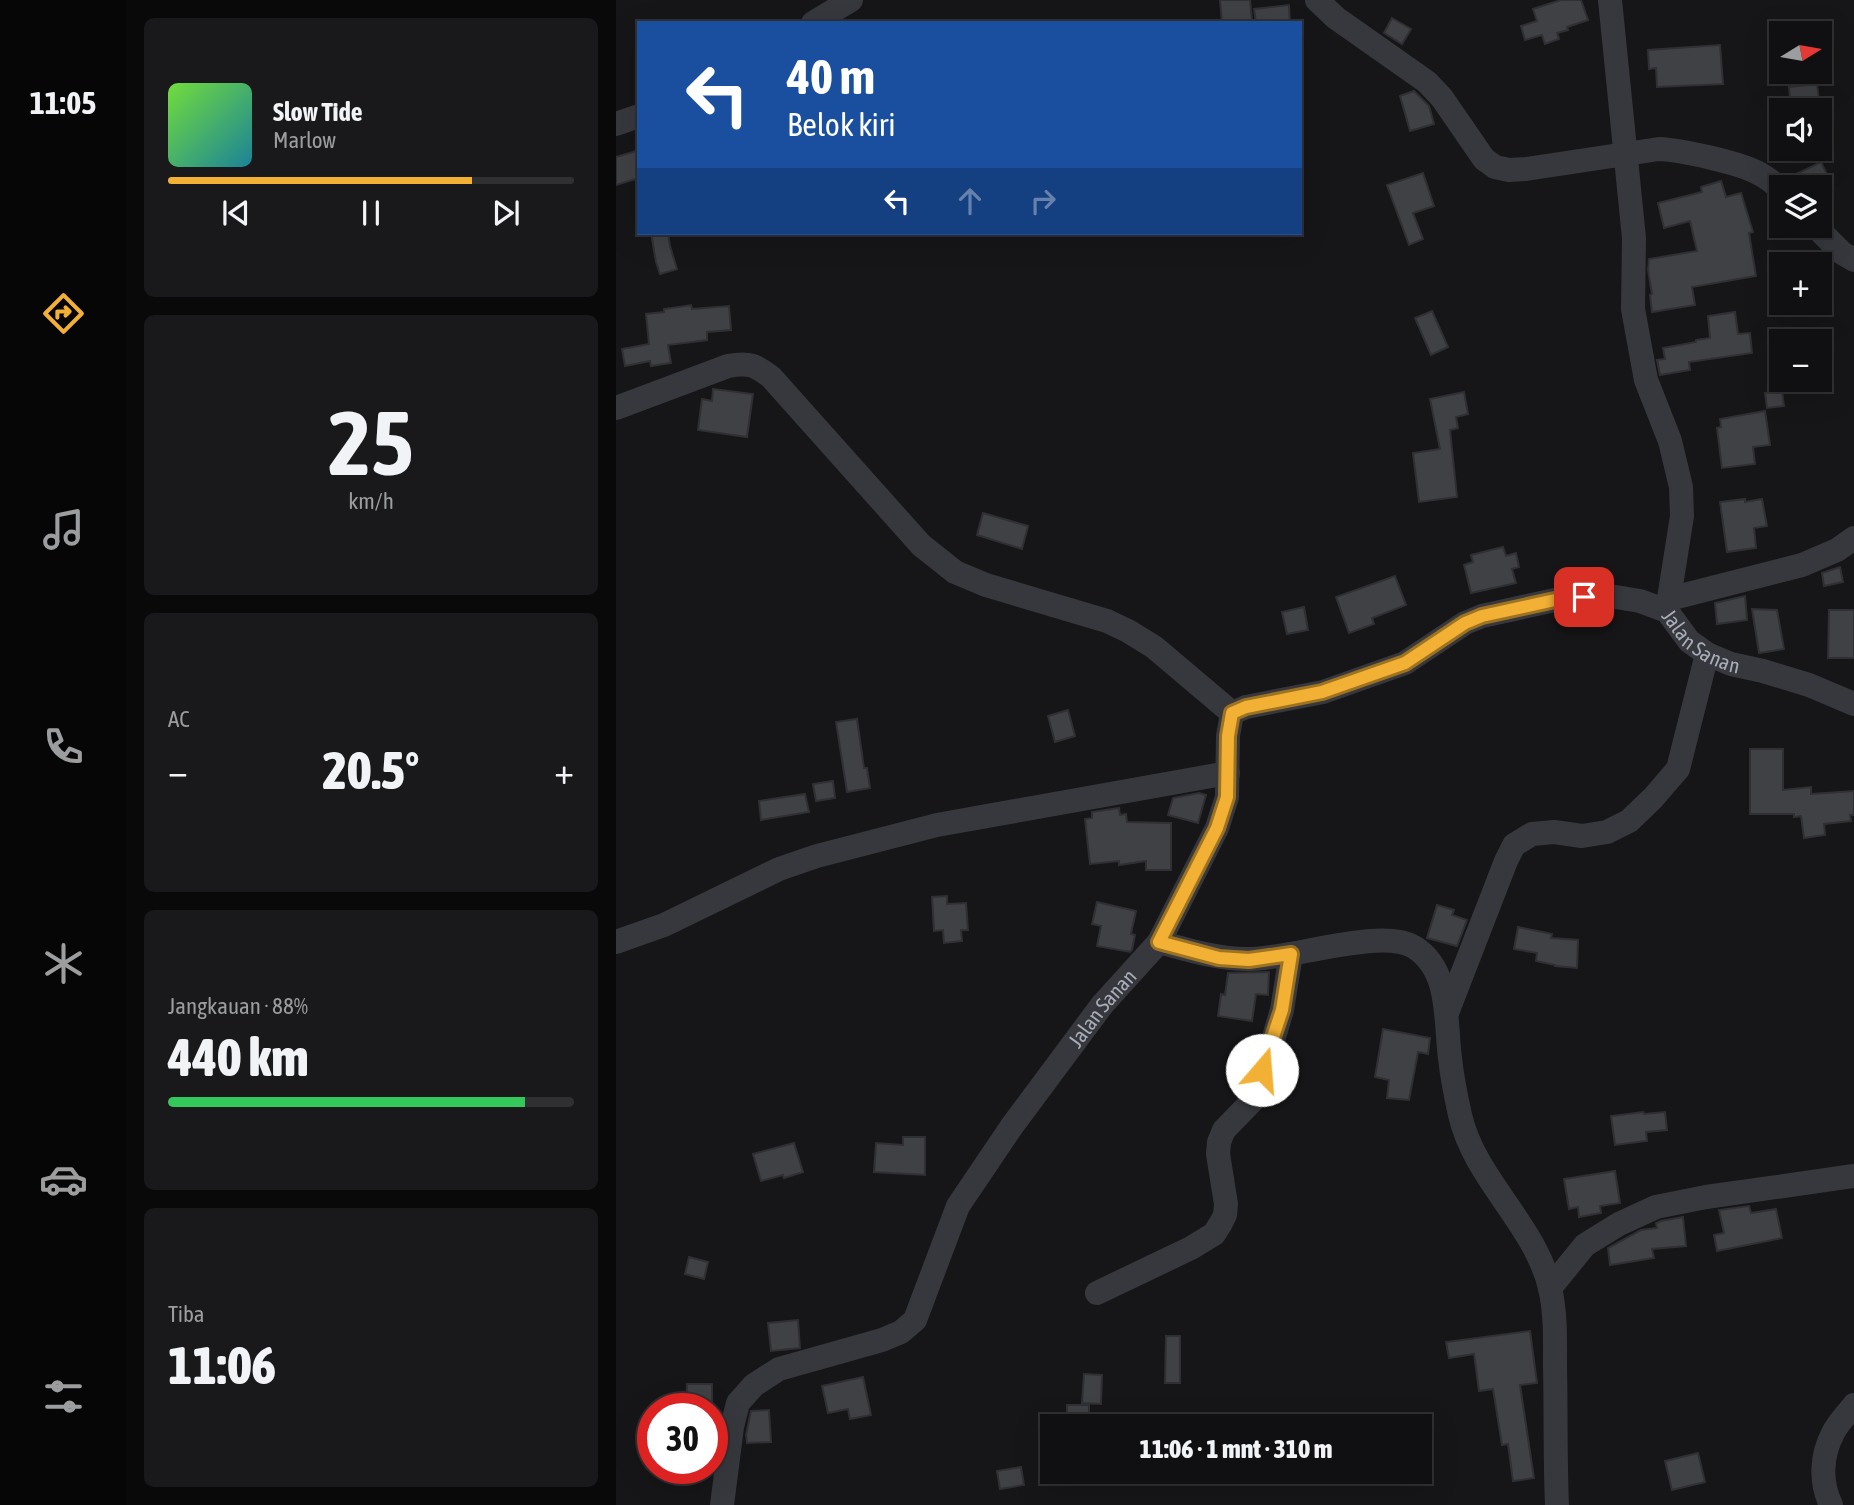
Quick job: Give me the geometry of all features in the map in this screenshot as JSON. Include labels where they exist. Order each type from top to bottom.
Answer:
[{"type":"street","points":[[816,21],[851,0]]},
{"type":"street","points":[[1317,0],[1336,18],[1427,82],[1442,98],[1483,159],[1495,167],[1508,170],[1526,169],[1659,149],[1674,150],[1751,170],[1769,181]]},
{"type":"street","points":[[1610,0],[1634,238],[1633,309],[1646,380],[1670,441],[1681,487],[1682,516],[1668,605],[1802,565],[1837,550],[1854,538]]},
{"type":"street","points":[[616,124],[637,117]]},
{"type":"street","points":[[1827,238],[1842,253],[1854,260]]},
{"type":"street","points":[[616,408],[728,366],[742,363],[755,366],[771,377],[921,545],[955,572],[986,585],[1107,621],[1128,631],[1154,647],[1232,713]]},
{"type":"street","name":"Jalan Sanan","points":[[722,1505],[732,1427],[738,1403],[754,1385],[779,1369],[883,1340],[901,1332],[915,1320],[958,1206],[1012,1126],[1102,1005],[1159,942],[1217,828],[1227,797],[1228,736],[1232,713],[1246,707],[1322,692],[1405,663],[1465,623],[1482,616],[1564,598],[1604,596],[1668,605],[1689,641],[1707,654],[1731,664],[1809,685],[1854,704]]},
{"type":"street","points":[[1447,1013],[1514,845],[1532,834],[1553,832],[1582,836],[1607,832],[1629,821],[1653,799],[1678,769],[1707,654]]},
{"type":"street","points":[[616,942],[664,925],[779,869],[817,856],[937,825],[1228,773]]},
{"type":"street","points":[[1159,942],[1219,958],[1249,960],[1359,942],[1388,941],[1413,947],[1430,960],[1441,982],[1447,1013],[1449,1057],[1464,1129],[1487,1175],[1532,1245],[1550,1288],[1555,1331],[1557,1505]]},
{"type":"street","points":[[1097,1293],[1191,1248],[1214,1234],[1222,1223],[1226,1204],[1218,1154],[1219,1142],[1224,1130],[1256,1097],[1282,1010],[1291,954]]},
{"type":"street","points":[[1550,1288],[1585,1245],[1619,1224],[1656,1207],[1718,1195],[1854,1176]]},
{"type":"street","points":[[1831,1505],[1823,1482],[1824,1455],[1833,1433],[1854,1405]]},
{"type":"building","points":[[1220,0],[1250,0],[1252,21],[1222,21]]},
{"type":"building","points":[[1561,0],[1581,0],[1588,20],[1567,27],[1568,30],[1557,33],[1559,39],[1545,44],[1542,35],[1525,40],[1521,26],[1537,21],[1533,9]]},
{"type":"building","points":[[1289,5],[1290,21],[1256,21],[1254,9]]},
{"type":"building","points":[[1392,18],[1411,29],[1402,44],[1384,33]]},
{"type":"building","points":[[1720,45],[1723,84],[1657,87],[1656,68],[1649,69],[1648,50]]},
{"type":"building","points":[[1817,84],[1819,98],[1790,98],[1789,87]]},
{"type":"building","points":[[1414,91],[1429,106],[1434,124],[1410,131],[1400,96]]},
{"type":"building","points":[[637,151],[637,179],[616,185],[616,157]]},
{"type":"building","points":[[1821,162],[1827,175],[1794,175]]},
{"type":"building","points":[[1423,173],[1434,206],[1413,213],[1423,239],[1409,245],[1387,185]]},
{"type":"building","points":[[1721,181],[1726,197],[1741,193],[1753,232],[1749,233],[1756,276],[1692,287],[1695,305],[1652,312],[1649,259],[1697,251],[1690,221],[1664,228],[1658,203],[1702,192],[1701,187]]},
{"type":"building","points":[[651,235],[668,235],[677,269],[660,274]]},
{"type":"building","points":[[691,305],[692,309],[729,306],[731,330],[707,332],[707,340],[668,345],[671,363],[651,366],[650,361],[625,366],[622,349],[649,344],[646,314]]},
{"type":"building","points":[[1432,311],[1448,347],[1431,355],[1415,318]]},
{"type":"building","points":[[1735,312],[1738,334],[1750,333],[1752,353],[1689,362],[1690,370],[1660,375],[1657,360],[1665,359],[1663,348],[1710,338],[1708,316]]},
{"type":"building","points":[[713,389],[753,394],[747,437],[698,430],[702,399],[712,401]]},
{"type":"building","points":[[1464,392],[1468,414],[1456,417],[1458,428],[1450,430],[1457,497],[1419,502],[1413,453],[1440,449],[1430,399]]},
{"type":"building","points":[[1782,392],[1784,406],[1767,408],[1765,393]]},
{"type":"building","points":[[1765,411],[1770,445],[1753,447],[1755,464],[1722,468],[1717,428],[1721,427],[1720,419]]},
{"type":"building","points":[[1745,499],[1745,502],[1762,499],[1767,526],[1754,528],[1756,548],[1727,552],[1720,502]]},
{"type":"building","points":[[983,513],[1028,526],[1022,549],[977,535]]},
{"type":"building","points":[[1503,547],[1506,556],[1516,553],[1519,567],[1512,569],[1516,583],[1471,593],[1464,565],[1473,562],[1471,555]]},
{"type":"building","points":[[1840,567],[1843,582],[1824,586],[1822,573]]},
{"type":"building","points":[[1395,576],[1406,605],[1372,618],[1374,624],[1349,633],[1336,597]]},
{"type":"building","points":[[1745,596],[1747,620],[1717,624],[1715,603]]},
{"type":"building","points":[[1304,607],[1308,630],[1287,634],[1282,612]]},
{"type":"building","points":[[1752,609],[1777,610],[1784,649],[1759,653]]},
{"type":"building","points":[[1829,610],[1854,610],[1854,658],[1828,658]]},
{"type":"building","points":[[1068,710],[1075,736],[1055,742],[1048,716]]},
{"type":"building","points":[[857,719],[864,768],[867,768],[870,788],[847,792],[836,722]]},
{"type":"building","points":[[1750,749],[1783,749],[1783,790],[1811,787],[1811,794],[1854,791],[1854,815],[1850,815],[1851,821],[1824,824],[1825,835],[1804,838],[1801,816],[1750,814]]},
{"type":"building","points":[[833,781],[835,798],[816,801],[813,784]]},
{"type":"building","points":[[1199,793],[1206,795],[1198,823],[1168,815],[1173,798]]},
{"type":"building","points":[[805,794],[809,812],[761,820],[759,801]]},
{"type":"building","points":[[1119,808],[1120,815],[1126,814],[1127,822],[1171,823],[1171,870],[1146,870],[1146,861],[1119,865],[1119,861],[1090,864],[1085,819],[1092,818],[1092,812]]},
{"type":"building","points":[[947,896],[947,904],[966,903],[968,930],[961,930],[962,941],[944,943],[943,930],[934,931],[932,897]]},
{"type":"building","points":[[1097,902],[1136,911],[1131,934],[1135,935],[1130,952],[1097,946],[1101,926],[1092,924]]},
{"type":"building","points":[[1437,905],[1454,910],[1452,915],[1467,920],[1457,946],[1427,938]]},
{"type":"building","points":[[1518,927],[1552,934],[1551,938],[1578,940],[1577,968],[1536,961],[1537,953],[1514,949]]},
{"type":"building","points":[[1269,972],[1268,995],[1256,994],[1252,1021],[1218,1016],[1228,973]]},
{"type":"building","points":[[1383,1029],[1430,1038],[1428,1054],[1418,1052],[1409,1100],[1387,1098],[1389,1080],[1375,1077]]},
{"type":"building","points":[[1665,1112],[1667,1130],[1646,1132],[1647,1141],[1615,1145],[1611,1116]]},
{"type":"building","points":[[903,1137],[925,1137],[925,1175],[874,1172],[876,1143],[903,1145]]},
{"type":"building","points":[[794,1143],[803,1172],[761,1181],[753,1154]]},
{"type":"building","points":[[1615,1171],[1620,1203],[1600,1206],[1601,1213],[1579,1217],[1578,1207],[1569,1209],[1564,1179]]},
{"type":"building","points":[[1749,1206],[1751,1213],[1776,1209],[1782,1238],[1717,1251],[1714,1235],[1724,1233],[1719,1210]]},
{"type":"building","points":[[1683,1217],[1686,1246],[1652,1249],[1654,1258],[1610,1265],[1608,1248],[1641,1230],[1657,1228],[1656,1223]]},
{"type":"building","points":[[689,1257],[708,1262],[704,1279],[685,1274]]},
{"type":"building","points":[[798,1320],[800,1348],[771,1351],[768,1323]]},
{"type":"building","points":[[1530,1331],[1537,1383],[1520,1385],[1534,1478],[1513,1481],[1508,1444],[1502,1445],[1493,1389],[1479,1391],[1474,1354],[1449,1358],[1446,1342]]},
{"type":"building","points":[[1166,1336],[1180,1336],[1180,1383],[1165,1383]]},
{"type":"building","points":[[1084,1374],[1102,1375],[1101,1404],[1082,1403]]},
{"type":"building","points":[[863,1377],[871,1415],[850,1419],[848,1409],[828,1413],[822,1386]]},
{"type":"building","points":[[687,1384],[712,1384],[712,1393],[687,1393]]},
{"type":"building","points":[[1067,1405],[1089,1405],[1089,1414],[1067,1414]]},
{"type":"building","points":[[769,1410],[771,1442],[747,1443],[751,1411]]},
{"type":"building","points":[[1698,1453],[1705,1482],[1672,1490],[1665,1461]]},
{"type":"building","points":[[1021,1467],[1024,1485],[1000,1489],[997,1471]]},
{"type":"route","points":[[1262,1070],[1282,1010],[1291,954],[1249,960],[1219,958],[1159,942],[1217,828],[1227,797],[1228,736],[1232,713],[1246,707],[1322,692],[1405,663],[1465,623],[1482,616],[1564,598],[1584,597]]}]
